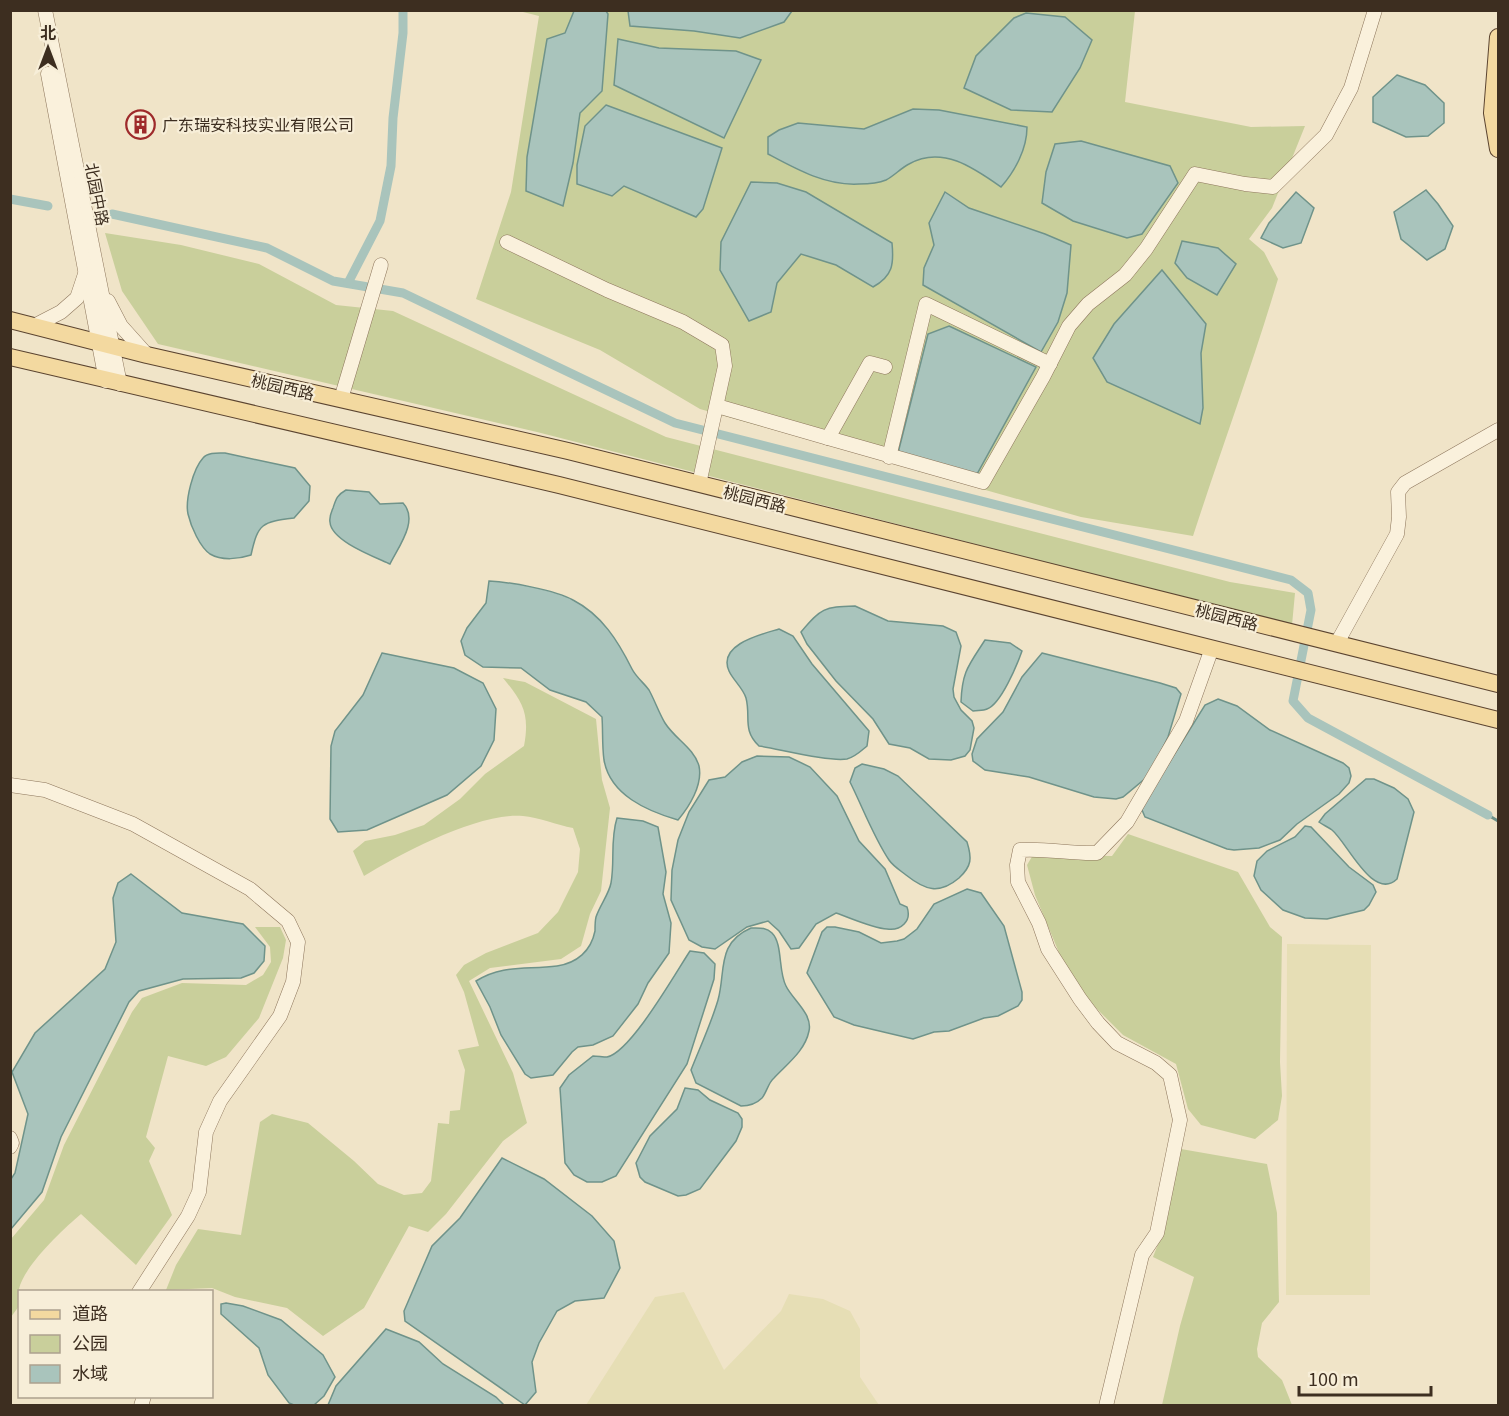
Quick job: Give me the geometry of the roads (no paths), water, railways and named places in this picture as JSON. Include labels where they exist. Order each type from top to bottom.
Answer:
[{"type":"main road","points":[[1498,37],[1492,113],[1498,149]]},
{"type":"main road","name":"桃园西路","points":[[10,320],[147,355],[568,451],[1498,684]]},
{"type":"main road","points":[[10,357],[559,485],[1498,720]]},
{"type":"street","name":"北园中路","points":[[36,10],[85,272],[106,345]]},
{"type":"street","name":"北园中路","points":[[45,10],[100,288],[106,345],[113,382]]},
{"type":"street","points":[[717,406],[982,482],[1050,364],[1069,326],[1088,304],[1125,275],[1146,249],[1196,174],[1273,187],[1326,135],[1352,88],[1375,10]]},
{"type":"street","points":[[507,242],[607,290],[683,322],[722,345],[725,366],[699,484]]},
{"type":"street","points":[[341,399],[381,265]]},
{"type":"street","points":[[34,326],[61,312],[77,298],[85,272]]},
{"type":"street","points":[[100,288],[121,326],[147,355]]},
{"type":"street","points":[[889,457],[926,304],[1050,364]]},
{"type":"street","points":[[828,438],[870,363],[885,367]]},
{"type":"street","points":[[1331,642],[1396,534],[1399,518],[1398,492],[1405,483],[1498,430]]},
{"type":"street","points":[[1106,1406],[1142,1255],[1158,1233],[1180,1120],[1170,1075],[1156,1063],[1117,1043],[1098,1023],[1063,974],[1048,949],[1039,923],[1018,882],[1017,865],[1020,850],[1034,849],[1075,854],[1097,853],[1127,822],[1186,721],[1212,648]]},
{"type":"street","points":[[10,785],[45,790],[133,824],[250,889],[288,921],[298,942],[293,982],[280,1016],[220,1101],[206,1132],[199,1192],[188,1216],[140,1290]]},
{"type":"street","points":[[10,1138],[12,1143],[10,1147]]},
{"type":"water","points":[[628,10],[792,11],[784,22],[740,38],[694,31],[630,26]]},
{"type":"water","points":[[574,11],[606,11],[608,14],[602,91],[580,113],[573,163],[563,206],[526,191],[527,157],[547,39],[565,33]]},
{"type":"water","points":[[1026,13],[1065,17],[1092,40],[1080,68],[1052,112],[1011,110],[964,88],[976,56],[1014,18]]},
{"type":"water","points":[[618,39],[659,48],[736,51],[761,60],[724,138],[614,85]]},
{"type":"water","points":[[1397,75],[1425,85],[1444,103],[1444,123],[1428,136],[1406,137],[1373,122],[1373,97]]},
{"type":"water","points":[[606,105],[722,148],[703,209],[696,217],[624,186],[612,196],[577,184],[577,165],[585,126]]},
{"type":"water","points":[[913,109],[939,110],[1027,127],[1025,143],[1011,174],[1001,187],[969,166],[945,158],[933,157],[909,164],[880,182],[847,184],[812,175],[768,154],[768,137],[798,123],[864,129]]},
{"type":"water","points":[[1081,141],[1170,166],[1178,183],[1142,234],[1127,238],[1073,221],[1042,203],[1046,172],[1055,144]]},
{"type":"water","points":[[751,182],[777,183],[806,192],[892,243],[893,257],[888,274],[873,287],[836,265],[801,254],[777,283],[771,312],[749,321],[720,270],[721,242]]},
{"type":"water","points":[[1426,190],[1453,226],[1445,249],[1427,260],[1401,239],[1394,212]]},
{"type":"water","points":[[945,192],[969,208],[1071,245],[1067,293],[1058,322],[1041,352],[923,285],[924,268],[934,245],[929,223]]},
{"type":"water","points":[[1296,192],[1314,208],[1301,243],[1283,248],[1261,238],[1269,223]]},
{"type":"water","points":[[1182,241],[1218,248],[1236,264],[1217,295],[1187,278],[1175,263]]},
{"type":"water","points":[[1162,270],[1206,324],[1201,353],[1203,408],[1200,424],[1107,382],[1093,358],[1114,324]]},
{"type":"water","points":[[949,326],[1036,367],[977,474],[898,453],[928,334]]},
{"type":"water","points":[[213,453],[225,453],[295,468],[310,486],[309,501],[294,518],[275,521],[263,526],[256,536],[251,555],[236,558],[220,558],[206,551],[194,531],[187,508],[191,485],[199,463]]},
{"type":"water","points":[[346,490],[369,492],[380,504],[403,503],[409,517],[408,525],[390,564],[345,542],[332,529],[331,513],[337,498]]},
{"type":"water","points":[[489,581],[532,587],[565,596],[583,606],[601,621],[634,672],[649,690],[665,723],[697,760],[700,773],[697,788],[691,802],[678,820],[654,812],[632,800],[614,783],[604,760],[602,717],[586,702],[550,690],[521,668],[483,667],[465,655],[461,641],[467,628],[486,603]]},
{"type":"water","points":[[855,606],[888,621],[943,626],[956,632],[961,646],[953,689],[954,697],[961,710],[972,721],[974,728],[970,750],[965,756],[951,760],[929,759],[910,748],[889,744],[873,719],[836,681],[807,644],[801,632],[819,613],[830,608]]},
{"type":"water","points":[[779,629],[793,636],[812,664],[869,731],[867,746],[855,755],[847,759],[817,757],[759,746],[750,734],[746,698],[729,671],[727,662],[735,647],[753,637]]},
{"type":"water","points":[[985,640],[1010,643],[1022,651],[998,700],[987,709],[973,711],[961,702],[963,683],[971,662]]},
{"type":"water","points":[[382,653],[454,668],[483,683],[496,709],[494,740],[481,766],[447,795],[367,830],[338,832],[330,819],[331,746],[335,731],[363,695]]},
{"type":"water","points":[[1042,653],[1160,683],[1176,688],[1181,694],[1168,737],[1155,764],[1147,777],[1123,797],[1116,799],[1094,797],[1029,777],[985,770],[973,761],[972,754],[977,739],[1003,712],[1022,677]]},
{"type":"water","points":[[1218,699],[1237,706],[1270,730],[1343,763],[1349,768],[1351,776],[1349,783],[1339,794],[1297,824],[1280,840],[1259,848],[1227,849],[1145,817],[1142,810],[1144,803],[1205,705]]},
{"type":"water","points":[[757,756],[789,757],[810,767],[837,796],[859,841],[885,869],[900,904],[907,907],[907,921],[901,927],[881,928],[836,913],[816,924],[799,948],[791,949],[779,931],[768,921],[747,927],[715,949],[702,947],[689,940],[671,900],[672,870],[678,840],[689,812],[709,780],[725,777],[742,762]]},
{"type":"water","points":[[862,764],[884,769],[898,776],[967,842],[970,862],[959,878],[945,887],[926,887],[913,880],[891,862],[878,842],[850,782],[855,768]]},
{"type":"water","points":[[1366,779],[1374,779],[1394,788],[1408,799],[1414,812],[1397,879],[1388,884],[1379,883],[1370,877],[1338,836],[1319,822],[1325,814]]},
{"type":"water","points":[[617,818],[643,821],[658,827],[666,872],[663,894],[671,923],[669,953],[648,983],[638,1004],[613,1036],[593,1045],[578,1047],[553,1075],[531,1078],[525,1074],[501,1035],[476,981],[506,970],[557,966],[571,962],[582,955],[593,938],[596,917],[611,883]]},
{"type":"water","points":[[1305,826],[1311,827],[1349,867],[1373,885],[1376,892],[1364,910],[1327,919],[1305,918],[1283,910],[1261,890],[1254,876],[1257,861],[1267,851],[1295,837]]},
{"type":"water","points":[[131,874],[182,913],[243,924],[265,946],[264,961],[254,973],[241,978],[183,979],[139,991],[129,1002],[61,1137],[42,1192],[11,1229],[11,1179],[15,1173],[28,1114],[12,1072],[35,1033],[105,969],[116,942],[113,898],[118,883]]},
{"type":"water","points":[[967,889],[981,893],[1004,926],[1022,992],[1022,1000],[1018,1006],[998,1016],[913,1039],[854,1025],[834,1017],[807,973],[822,932],[827,927],[859,932],[881,943],[897,941],[904,939],[917,929],[934,904]]},
{"type":"water","points":[[751,928],[767,930],[775,938],[784,980],[808,1019],[809,1031],[804,1045],[772,1080],[762,1098],[747,1106],[741,1106],[696,1083],[691,1070],[718,1000],[727,950],[740,934]]},
{"type":"water","points":[[690,951],[704,953],[715,964],[714,979],[687,1064],[616,1176],[602,1182],[587,1182],[574,1175],[565,1163],[560,1088],[569,1075],[593,1056],[607,1057],[617,1052],[628,1041],[652,1010]]},
{"type":"water","points":[[685,1088],[698,1090],[710,1100],[738,1113],[742,1119],[742,1127],[736,1141],[700,1189],[678,1196],[645,1182],[640,1177],[636,1163],[650,1136],[677,1109]]},
{"type":"water","points":[[502,1158],[544,1179],[592,1216],[614,1241],[620,1268],[604,1298],[575,1301],[557,1311],[539,1343],[532,1362],[536,1392],[525,1405],[405,1321],[404,1311],[432,1246],[460,1218]]},
{"type":"water","points":[[221,1304],[243,1306],[281,1320],[323,1355],[335,1377],[324,1396],[314,1405],[289,1403],[268,1375],[259,1348],[221,1314]]},
{"type":"water","points":[[386,1329],[419,1342],[443,1364],[496,1397],[504,1405],[328,1405],[336,1386]]},
{"type":"waterway","points":[[348,283],[380,221],[391,166],[403,10]]},
{"type":"waterway","points":[[10,199],[48,206]]},
{"type":"waterway","points":[[112,214],[267,248],[333,281],[403,293],[675,423],[1291,580],[1308,593],[1311,610],[1293,701],[1308,718],[1488,815]]},
{"type":"waterway","points":[[1488,815],[1498,821]]},
{"type":"place","name":"广东瑞安科技实业有限公司","points":[[141,124]]}]
